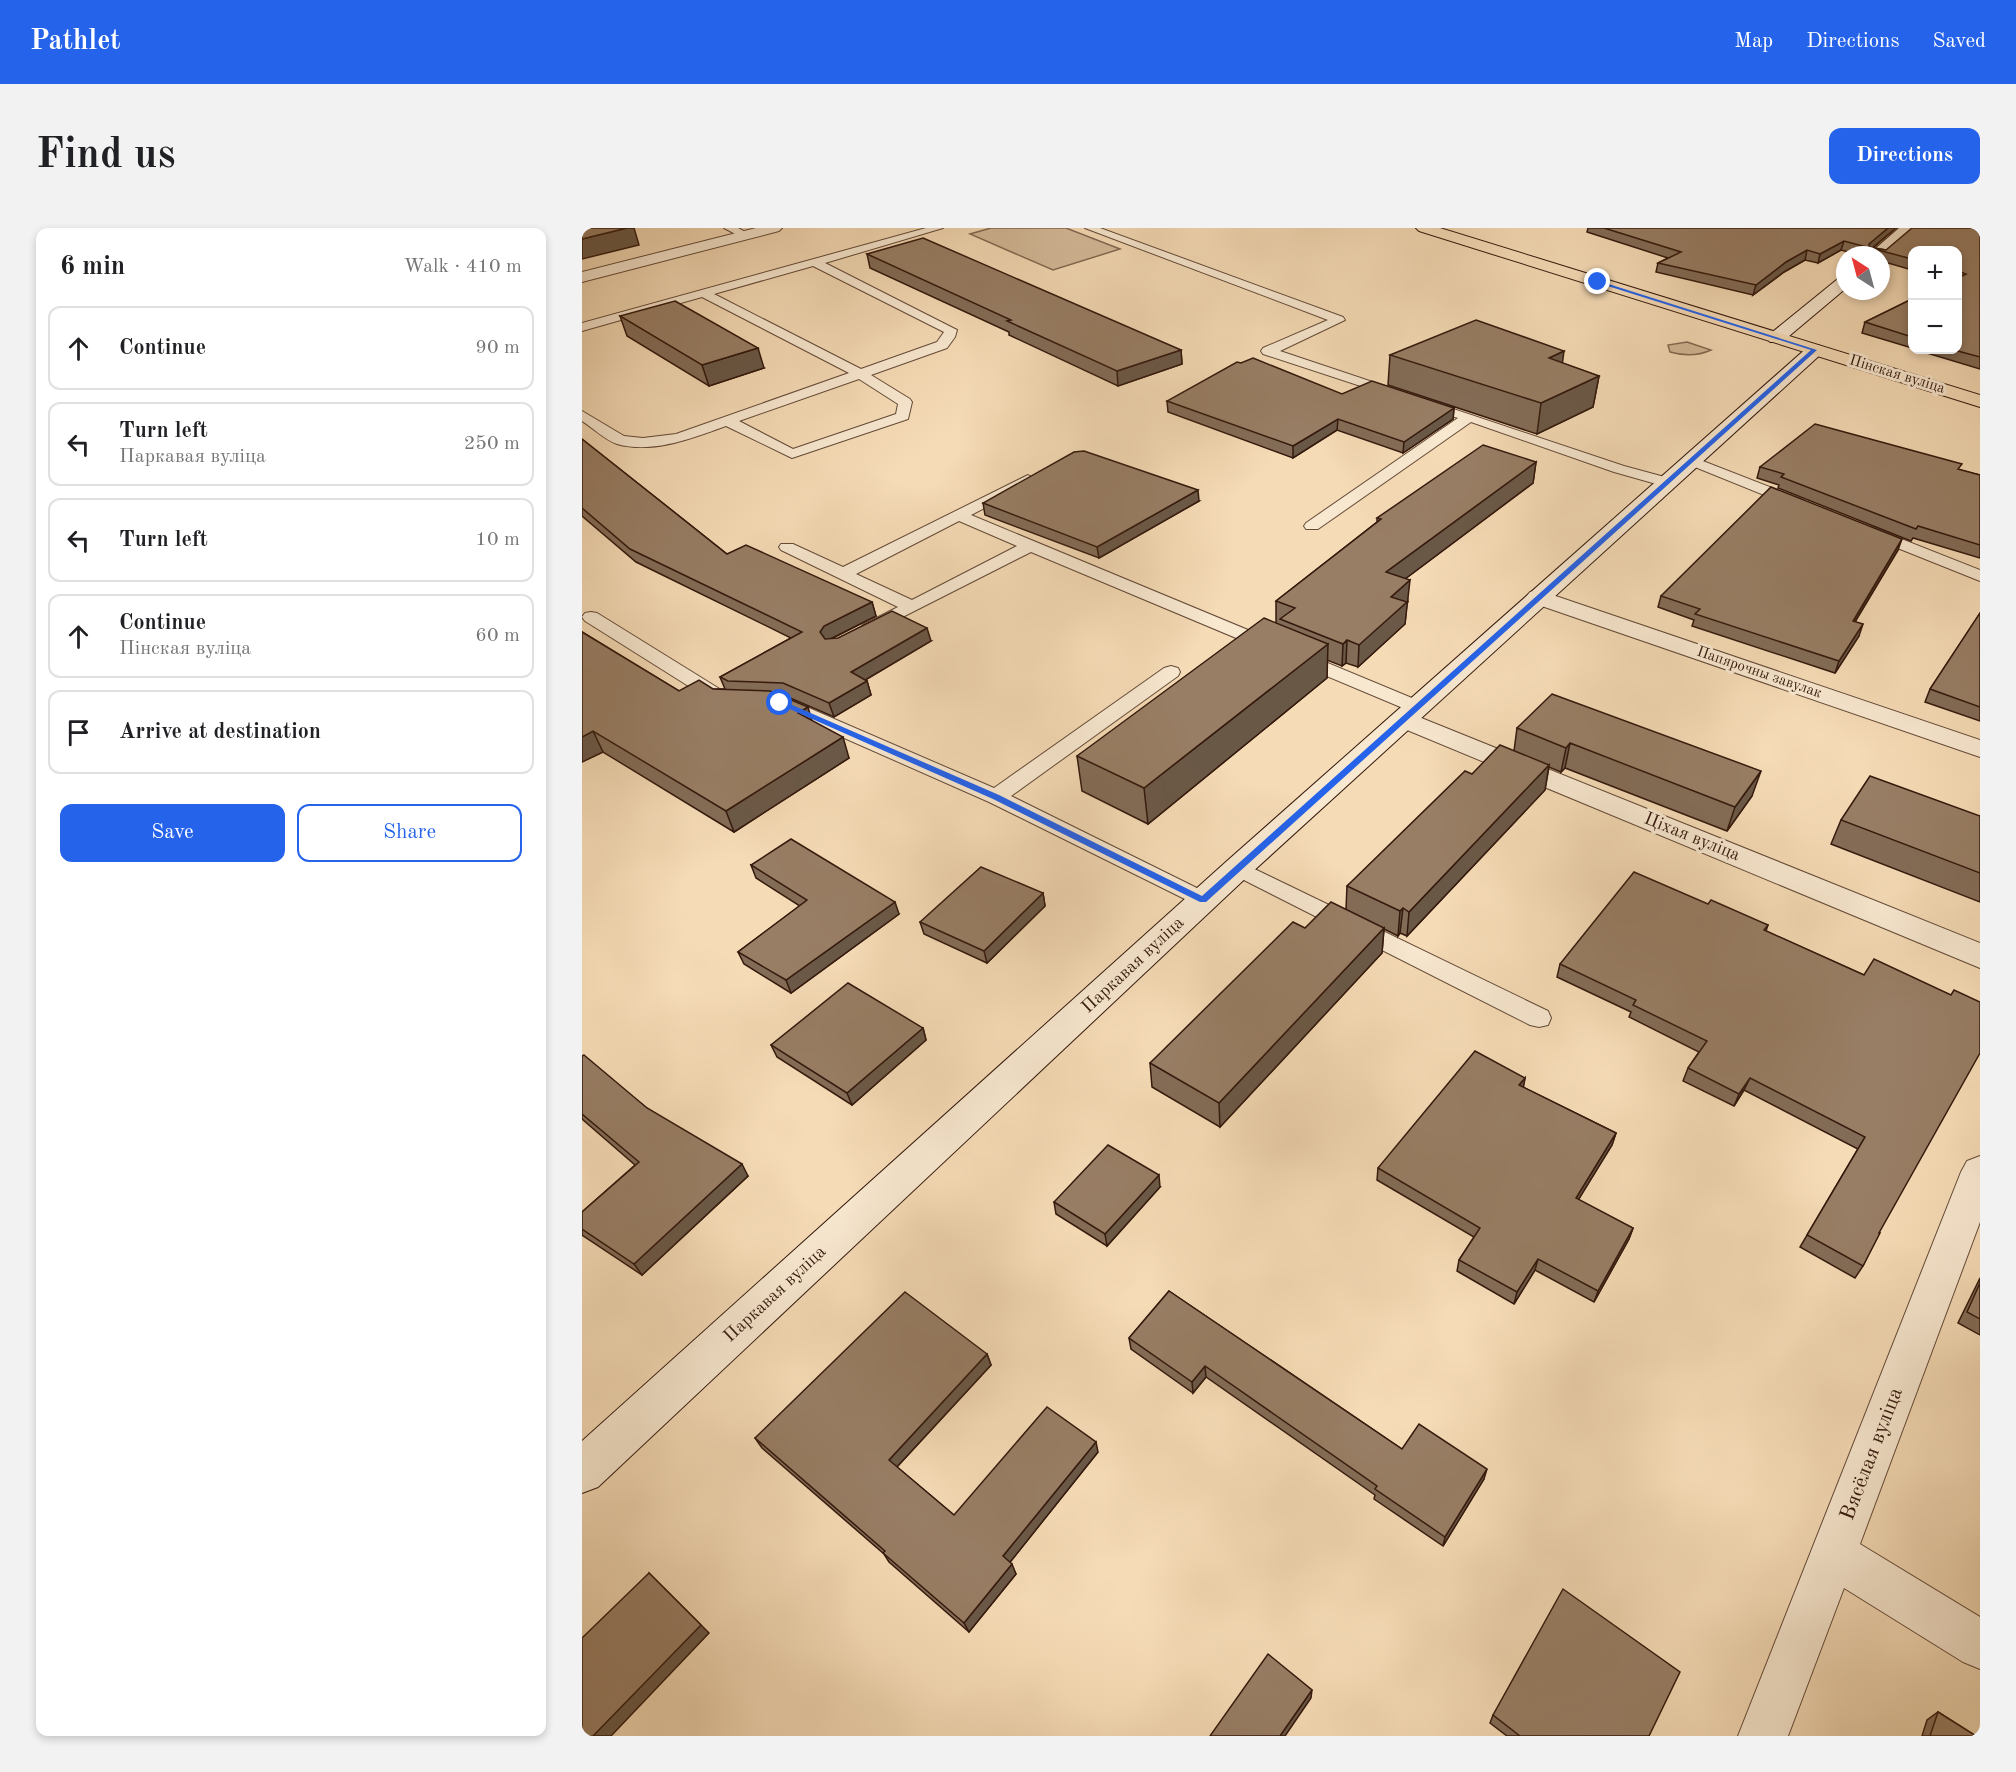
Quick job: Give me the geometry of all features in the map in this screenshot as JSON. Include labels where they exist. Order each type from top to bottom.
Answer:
[{"type":"main road","points":[[1424,228],[1776,338]]},
{"type":"main road","name":"Пінская вуліца","points":[[1776,338],[1805,358],[1980,401]]},
{"type":"street","points":[[582,277],[774,228]]},
{"type":"street","points":[[1887,246],[1908,228]]},
{"type":"street","points":[[1776,338],[1836,288]]},
{"type":"street","name":"Паркавая вуліца","points":[[582,1471],[1238,868],[1805,358]]},
{"type":"street","name":"Папярочны завулак","points":[[1538,597],[1980,749]]},
{"type":"street","name":"Ціхая вуліца","points":[[1410,713],[1980,956]]},
{"type":"street","name":"Вясёлая вуліца","points":[[1763,1736],[1980,1172]]},
{"type":"street","points":[[1833,1554],[1980,1645]]},
{"type":"lane","points":[[729,228],[745,235]]},
{"type":"lane","points":[[1090,228],[1338,320],[1268,351],[1619,469],[1667,482]]},
{"type":"lane","points":[[582,327],[933,229]]},
{"type":"lane","points":[[582,415],[620,440],[643,442],[678,438],[942,345],[949,337],[951,330],[814,262]]},
{"type":"lane","points":[[703,293],[861,374],[905,402],[903,416],[792,454],[728,421]]},
{"type":"lane","points":[[1312,526],[1469,417]]},
{"type":"lane","points":[[1690,460],[1813,509]]},
{"type":"lane","points":[[843,574],[1039,474]]},
{"type":"lane","points":[[957,515],[1410,713]]},
{"type":"lane","points":[[1857,527],[1980,576]]},
{"type":"lane","points":[[854,637],[1030,546]]},
{"type":"lane","points":[[787,547],[912,607]]},
{"type":"lane","points":[[591,617],[728,703],[739,703]]},
{"type":"lane","points":[[996,797],[1171,672]]},
{"type":"lane","points":[[759,703],[780,703],[996,797],[1203,900]]},
{"type":"lane","points":[[1238,868],[1539,1018]]},
{"type":"shaded area","points":[[991,228],[1066,228],[1120,249],[1053,270],[970,234]]},
{"type":"shaded area","points":[[1687,342],[1711,350],[1691,355],[1670,352],[1668,345]]},
{"type":"building","points":[[582,228],[627,228],[582,239]]},
{"type":"building","points":[[1604,228],[1888,228],[1869,246],[1844,241],[1820,254],[1807,250],[1786,262],[1756,285],[1658,263],[1681,252]]},
{"type":"building","points":[[1912,228],[1980,228],[1980,357],[1962,352],[1962,276],[1966,274],[1962,272],[1962,246],[1908,246],[1908,258],[1890,253],[1890,247]]},
{"type":"building","points":[[923,238],[1181,350],[1117,371],[867,254]]},
{"type":"building","points":[[675,301],[758,348],[702,365],[620,316]]},
{"type":"building","points":[[1908,301],[1908,336],[1865,322]]},
{"type":"building","points":[[1476,320],[1564,351],[1549,358],[1599,376],[1541,403],[1390,355]]},
{"type":"building","points":[[1253,358],[1342,394],[1372,381],[1454,408],[1404,442],[1338,419],[1293,446],[1167,401],[1237,362],[1241,363]]},
{"type":"building","points":[[1815,424],[1962,464],[1958,469],[1980,475],[1980,545],[1918,526],[1916,529],[1781,477],[1784,474],[1760,467]]},
{"type":"building","points":[[582,439],[727,554],[746,545],[872,602],[824,626],[820,632],[825,639],[838,638],[892,611],[927,628],[851,672],[867,681],[829,703],[783,683],[728,681],[720,677],[802,632],[630,549],[582,508]]},
{"type":"building","points":[[1483,445],[1536,462],[1386,572],[1410,580],[1391,597],[1407,602],[1359,645],[1347,640],[1343,644],[1280,619],[1295,608],[1276,601],[1381,519],[1377,518]]},
{"type":"building","points":[[1084,451],[1198,490],[1097,547],[983,503],[1074,452]]},
{"type":"building","points":[[1771,487],[1902,539],[1853,621],[1863,624],[1839,661],[1695,614],[1700,609],[1661,596]]},
{"type":"building","points":[[1980,613],[1980,707],[1930,689]]},
{"type":"building","points":[[1264,618],[1328,644],[1144,788],[1077,756]]},
{"type":"building","points":[[582,632],[679,691],[699,680],[713,689],[770,691],[808,707],[798,713],[843,737],[726,811],[593,731],[582,737]]},
{"type":"building","points":[[1552,694],[1761,771],[1735,807],[1570,743],[1566,748],[1517,728]]},
{"type":"building","points":[[1500,745],[1549,765],[1409,912],[1403,908],[1400,911],[1347,886],[1465,771],[1472,774]]},
{"type":"building","points":[[1870,776],[1980,816],[1980,873],[1841,820]]},
{"type":"building","points":[[791,839],[895,902],[786,980],[738,952],[807,900],[751,865]]},
{"type":"building","points":[[981,867],[1043,893],[984,951],[920,922]]},
{"type":"building","points":[[1634,872],[1708,904],[1711,900],[1768,925],[1764,930],[1864,975],[1874,959],[1951,995],[1954,990],[1980,1002],[1980,1053],[1879,1233],[1863,1266],[1807,1235],[1865,1137],[1750,1078],[1739,1094],[1688,1068],[1707,1041],[1633,1005],[1636,1000],[1560,964]]},
{"type":"building","points":[[1331,902],[1384,928],[1219,1103],[1150,1063],[1293,922],[1305,928]]},
{"type":"building","points":[[848,983],[923,1028],[847,1093],[771,1045]]},
{"type":"building","points":[[1475,1051],[1525,1078],[1519,1085],[1616,1133],[1576,1198],[1633,1228],[1598,1291],[1538,1259],[1517,1292],[1459,1260],[1480,1228],[1378,1168]]},
{"type":"building","points":[[584,1055],[647,1108],[742,1164],[634,1264],[582,1229],[582,1212],[639,1162],[582,1114],[582,1056]]},
{"type":"building","points":[[1108,1145],[1159,1175],[1105,1234],[1054,1202]]},
{"type":"building","points":[[1980,1283],[1980,1319],[1967,1312]]},
{"type":"building","points":[[1169,1291],[1402,1449],[1419,1424],[1487,1469],[1445,1537],[1375,1489],[1377,1486],[1205,1366],[1192,1382],[1129,1338]]},
{"type":"building","points":[[905,1292],[987,1354],[889,1460],[954,1515],[1047,1407],[1096,1442],[1003,1556],[1012,1564],[964,1623],[755,1438]]},
{"type":"building","points":[[649,1573],[701,1625],[593,1736],[582,1736],[582,1638]]},
{"type":"building","points":[[1563,1589],[1680,1672],[1649,1736],[1520,1736],[1493,1715]]},
{"type":"building","points":[[1268,1654],[1312,1690],[1280,1736],[1210,1736]]},
{"type":"building","points":[[1938,1712],[1976,1736],[1930,1736]]},
{"type":"route","points":[[780,703],[996,797],[1203,900],[1815,350],[1598,282]]}]
